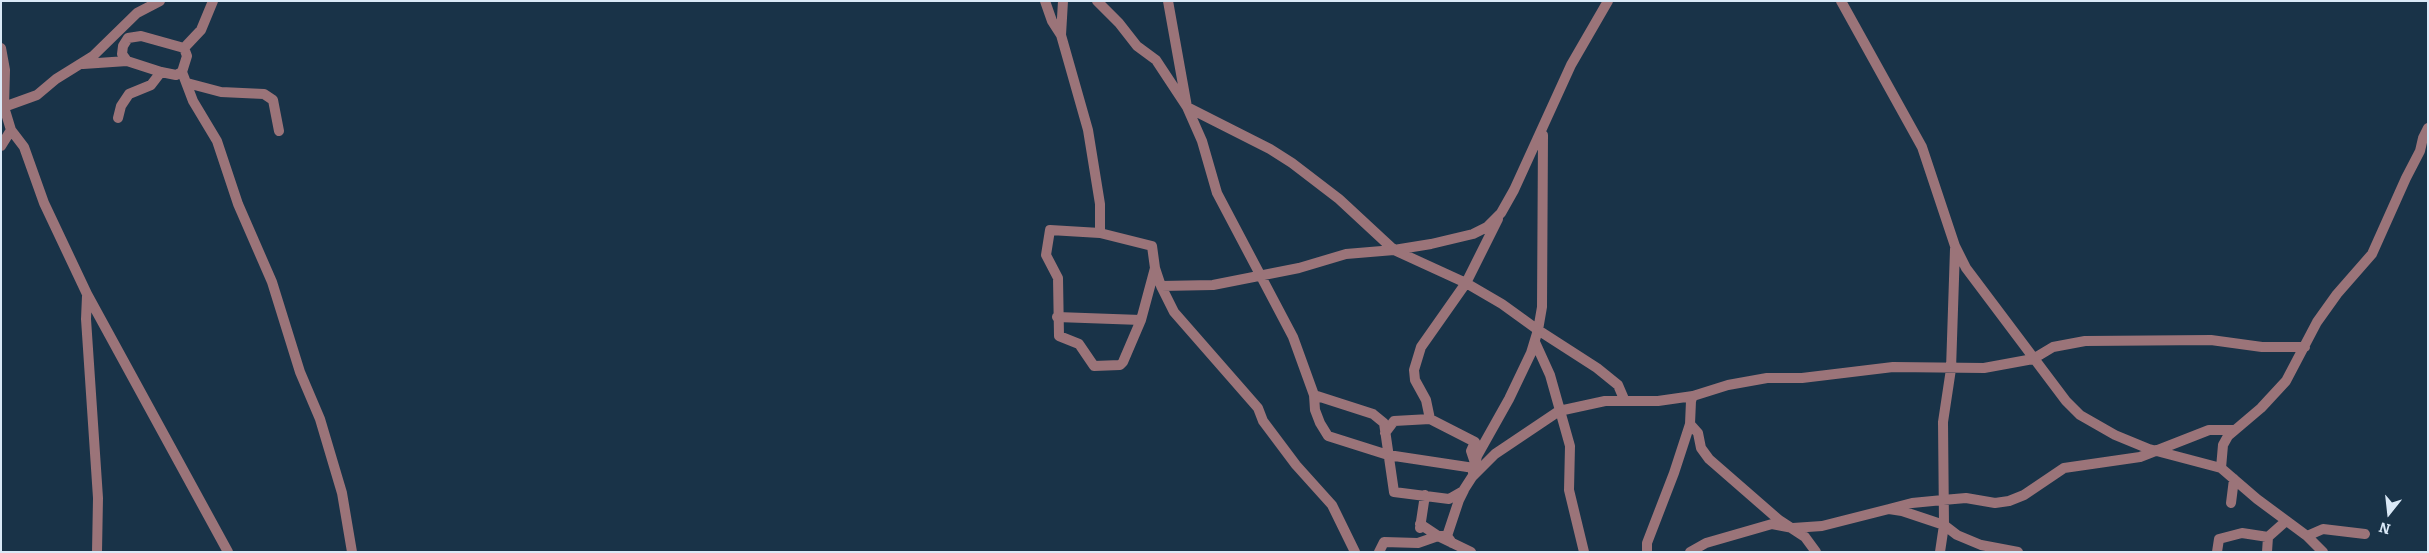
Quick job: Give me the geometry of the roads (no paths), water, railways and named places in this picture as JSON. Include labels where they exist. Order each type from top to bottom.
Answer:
[{"type":"street","points":[[3,108],[37,95],[93,56],[137,13],[160,1]]},
{"type":"street","points":[[184,48],[201,30],[213,1]]},
{"type":"street","points":[[1044,1],[1052,21],[1061,36],[1088,130],[1100,204],[1100,233]]},
{"type":"street","points":[[1061,36],[1064,1]]},
{"type":"street","points":[[1097,1],[1119,23],[1136,46],[1156,60],[1171,79],[1187,107],[1202,141],[1217,193],[1258,274],[1293,337],[1314,395],[1315,410],[1328,436],[1388,455],[1474,469]]},
{"type":"street","points":[[1168,1],[1187,107]]},
{"type":"street","points":[[1430,418],[1426,400],[1415,380],[1414,370],[1421,347],[1466,283],[1514,190],[1571,65],[1608,1]]},
{"type":"street","points":[[1841,1],[1922,147],[1956,246],[1966,268],[2033,360],[2066,401],[2080,415],[2115,435],[2155,450],[2221,468],[2307,536],[2323,552]]},
{"type":"street","points":[[182,72],[176,75],[134,65],[127,61],[122,54],[123,46],[128,38],[141,36],[184,48]]},
{"type":"street","points":[[1,48],[5,70],[3,108],[11,130],[24,147],[44,203],[87,294],[228,552]]},
{"type":"street","points":[[184,48],[187,56],[182,72],[194,101],[217,141],[238,204],[272,282],[300,372],[320,419],[342,493],[352,552]]},
{"type":"street","points":[[78,65],[106,61],[127,61]]},
{"type":"street","points":[[118,118],[121,106],[129,94],[151,84],[161,72]]},
{"type":"street","points":[[187,83],[221,92],[264,94],[273,100],[279,131]]},
{"type":"street","points":[[1187,107],[1270,149],[1292,163],[1339,199],[1394,250],[1466,283],[1502,304],[1597,368],[1618,385],[1624,399]]},
{"type":"street","points":[[1314,395],[1374,414],[1384,424],[1394,492],[1449,499],[1463,492],[1485,440],[1509,399],[1535,342],[1538,330],[1542,299],[1542,145],[1544,127]]},
{"type":"street","points":[[2221,468],[2224,445],[2233,430],[2261,408],[2284,384],[2317,322],[2337,294],[2372,254],[2420,151],[2422,138],[2428,128]]},
{"type":"street","points":[[1,146],[11,130]]},
{"type":"street","points":[[1161,286],[1213,285],[1258,274],[1300,268],[1346,254],[1394,250],[1472,234],[1487,226],[1501,212]]},
{"type":"street","points":[[1155,268],[1142,320],[1122,364],[1097,366],[1091,364],[1079,344],[1059,336],[1058,278],[1046,255],[1050,230],[1100,233],[1152,246],[1155,268],[1161,286],[1174,312],[1258,408],[1263,421],[1296,465],[1332,505],[1355,552]]},
{"type":"street","points":[[1940,552],[1944,525],[1943,422],[1951,369],[1956,246]]},
{"type":"street","points":[[87,294],[86,319],[98,498],[98,552]]},
{"type":"street","points":[[1058,317],[1142,320]]},
{"type":"street","points":[[1447,542],[1459,500],[1474,469],[1559,411],[1624,399],[1658,402],[1693,396],[1728,385],[1767,378],[1802,378],[1892,368],[1984,368],[2033,360],[2054,347],[2085,341],[2210,340],[2262,347],[2305,347]]},
{"type":"street","points":[[1535,342],[1550,375],[1570,446],[1570,490],[1584,552]]},
{"type":"street","points":[[1646,552],[1647,543],[1674,473],[1690,424],[1693,396]]},
{"type":"street","points":[[1385,433],[1394,421],[1430,418],[1474,442],[1471,452],[1474,469]]},
{"type":"street","points":[[1690,424],[1698,433],[1702,448],[1720,470],[1779,520],[1805,537],[1816,552]]},
{"type":"street","points":[[1690,552],[1706,543],[1772,524],[1793,528],[1822,526],[1912,503],[1966,498],[1995,503],[2009,501],[2024,495],[2064,468],[2140,457],[2209,430],[2233,430]]},
{"type":"street","points":[[2232,503],[2234,479]]},
{"type":"street","points":[[1422,540],[1420,524],[1425,495]]},
{"type":"street","points":[[1889,509],[1902,511],[1944,525],[1957,535],[1981,545],[2018,552]]},
{"type":"street","points":[[2267,552],[2268,537],[2286,521]]},
{"type":"street","points":[[1420,524],[1447,542],[1471,552]]},
{"type":"street","points":[[2307,536],[2323,529],[2365,534]]},
{"type":"street","points":[[2217,552],[2219,539],[2224,537],[2242,534],[2268,537]]},
{"type":"street","points":[[1379,552],[1384,542],[1418,542],[1422,540],[1447,542]]}]
